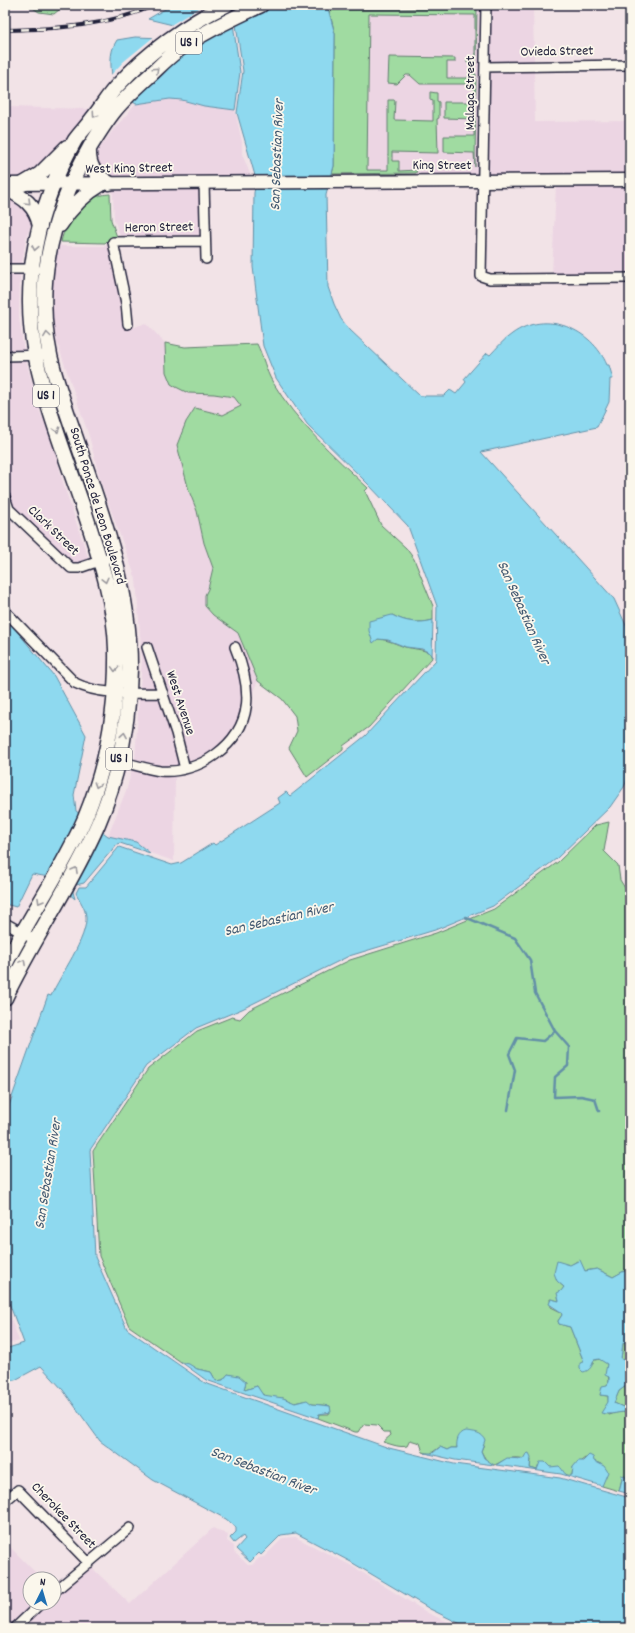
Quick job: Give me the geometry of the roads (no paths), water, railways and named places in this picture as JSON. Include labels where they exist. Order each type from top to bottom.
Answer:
[{"type":"highway","name":"US 1","points":[[54,184],[76,138],[118,84],[167,41],[202,18],[226,5]]},
{"type":"highway","name":"US 1","points":[[70,184],[104,125],[127,97],[175,52],[205,32],[261,5]]},
{"type":"highway","points":[[23,184],[40,174],[76,138]]},
{"type":"highway","points":[[51,239],[63,219],[78,200],[106,183],[93,170],[90,164],[89,149]]},
{"type":"highway","name":"South Ponce de Leon Boulevard","points":[[5,965],[75,838],[92,799],[104,757],[115,692],[116,647],[110,603],[100,560],[44,391],[35,356],[30,312],[32,269],[40,226],[54,184]]},
{"type":"highway","name":"South Ponce de Leon Boulevard","points":[[5,998],[9,983],[35,940],[92,838],[105,805],[119,761],[124,739],[129,692],[128,621],[114,556],[50,355],[45,311],[46,270],[51,239],[62,202],[70,184]]},
{"type":"highway","points":[[5,188],[22,197],[31,204],[40,226]]},
{"type":"main road","name":"King Street","points":[[253,183],[630,180]]},
{"type":"main road","name":"West King Street","points":[[5,184],[253,183]]},
{"type":"street","name":"Malaga Street","points":[[486,5],[484,181],[481,276],[484,278],[630,278]]},
{"type":"street","name":"Ovieda Street","points":[[485,67],[630,65]]},
{"type":"street","points":[[204,183],[206,259]]},
{"type":"street","name":"Heron Street","points":[[128,324],[126,303],[113,242],[205,241]]},
{"type":"street","points":[[5,269],[46,270]]},
{"type":"street","points":[[5,356],[50,355]]},
{"type":"street","name":"Clark Street","points":[[5,497],[7,508],[71,568],[79,568],[114,556]]},
{"type":"street","points":[[5,611],[75,683],[87,688],[115,692],[163,693]]},
{"type":"street","points":[[119,761],[161,771],[185,769],[200,765],[219,752],[232,740],[241,727],[245,715],[247,691],[244,673],[235,646]]},
{"type":"street","name":"West Avenue","points":[[147,647],[163,693],[185,769]]},
{"type":"street","points":[[5,923],[35,940]]},
{"type":"street","name":"Cherokee Street","points":[[5,1501],[18,1490],[89,1563]]},
{"type":"street","points":[[62,1585],[130,1528]]},
{"type":"street","points":[[14,1628],[32,1611]]},
{"type":"water","points":[[172,5],[216,5],[173,25],[148,19]]},
{"type":"water","name":"San Sebastian River","points":[[233,5],[327,5],[335,34],[334,166],[326,195],[328,287],[341,319],[350,330],[420,396],[444,396],[450,390],[456,394],[466,382],[464,379],[487,353],[490,355],[512,334],[525,327],[539,323],[553,323],[567,327],[579,333],[591,341],[600,352],[607,365],[609,365],[613,379],[610,379],[609,402],[597,427],[481,452],[614,599],[630,634],[630,773],[624,787],[610,807],[556,859],[493,906],[435,930],[349,956],[242,1009],[196,1028],[146,1066],[90,1150],[95,1257],[127,1329],[205,1383],[389,1448],[454,1464],[560,1478],[630,1498],[630,1628],[469,1628],[430,1609],[351,1562],[296,1533],[281,1535],[261,1555],[259,1553],[250,1562],[236,1549],[245,1539],[243,1536],[234,1543],[230,1538],[236,1532],[236,1527],[226,1519],[153,1480],[100,1441],[63,1390],[41,1366],[15,1380],[5,1380],[5,1349],[24,1343],[5,1292],[5,1117],[48,995],[51,996],[83,935],[86,916],[76,893],[79,887],[86,887],[119,847],[172,865],[181,863],[213,843],[215,845],[280,803],[278,798],[286,792],[290,796],[365,736],[436,660],[437,606],[408,526],[307,424],[276,378],[263,346],[253,267],[254,193],[256,179],[237,113],[243,71]]},
{"type":"water","points":[[233,24],[240,72],[235,110],[204,106],[182,100],[170,99],[136,104],[130,100],[177,56]]},
{"type":"water","points":[[135,37],[165,38],[113,83],[111,55],[114,45],[117,40]]},
{"type":"water","points":[[392,615],[412,622],[433,620],[432,657],[430,653],[422,649],[406,647],[388,640],[378,639],[373,643],[369,631],[369,621]]},
{"type":"water","points":[[5,619],[54,676],[86,735],[74,795],[76,811],[81,815],[49,877],[32,874],[16,907],[5,904]]},
{"type":"water","points":[[100,830],[108,836],[136,842],[150,853],[120,843],[117,844],[84,883],[76,885],[73,892],[75,899],[67,892]]},
{"type":"water","points":[[580,1260],[585,1271],[597,1269],[613,1277],[630,1270],[630,1342],[628,1341],[623,1343],[621,1359],[625,1360],[630,1365],[630,1383],[619,1391],[614,1403],[623,1407],[630,1407],[630,1412],[608,1414],[601,1413],[608,1402],[608,1396],[600,1395],[602,1386],[607,1385],[609,1382],[609,1377],[605,1375],[607,1364],[599,1359],[594,1360],[587,1371],[583,1372],[580,1369],[580,1363],[584,1362],[570,1327],[559,1324],[558,1321],[562,1315],[561,1312],[549,1304],[551,1299],[559,1301],[557,1293],[564,1287],[557,1281],[554,1273],[557,1261],[570,1265]]},
{"type":"water","points":[[181,1362],[189,1364],[197,1369],[211,1372],[216,1381],[223,1380],[228,1374],[239,1376],[246,1382],[245,1390],[257,1386],[263,1395],[283,1398],[295,1403],[307,1400],[312,1404],[330,1406],[331,1412],[319,1414],[318,1418],[206,1380]]},
{"type":"water","points":[[466,1431],[477,1433],[484,1437],[485,1440],[481,1451],[484,1458],[494,1465],[455,1460],[425,1453],[433,1453],[440,1447],[447,1450],[457,1448],[458,1438],[463,1432]]},
{"type":"water","points":[[529,1453],[531,1457],[530,1468],[537,1470],[540,1462],[545,1462],[550,1467],[559,1466],[567,1475],[572,1475],[573,1467],[578,1461],[583,1461],[589,1455],[593,1457],[594,1461],[604,1466],[608,1472],[602,1486],[561,1474],[496,1465],[507,1458],[523,1459],[526,1454]]},
{"type":"water","points":[[621,1475],[625,1476],[627,1480],[630,1480],[630,1494],[619,1491],[622,1479]]},
{"type":"waterway","points":[[465,917],[515,938],[530,960],[535,993],[555,1031],[543,1041],[517,1038],[509,1054],[515,1070],[508,1110]]},
{"type":"waterway","points":[[555,1031],[569,1047],[568,1066],[555,1077],[554,1097],[581,1096],[595,1099],[599,1111]]},
{"type":"railway","points":[[5,30],[44,29],[101,22],[119,18],[156,5]]}]
